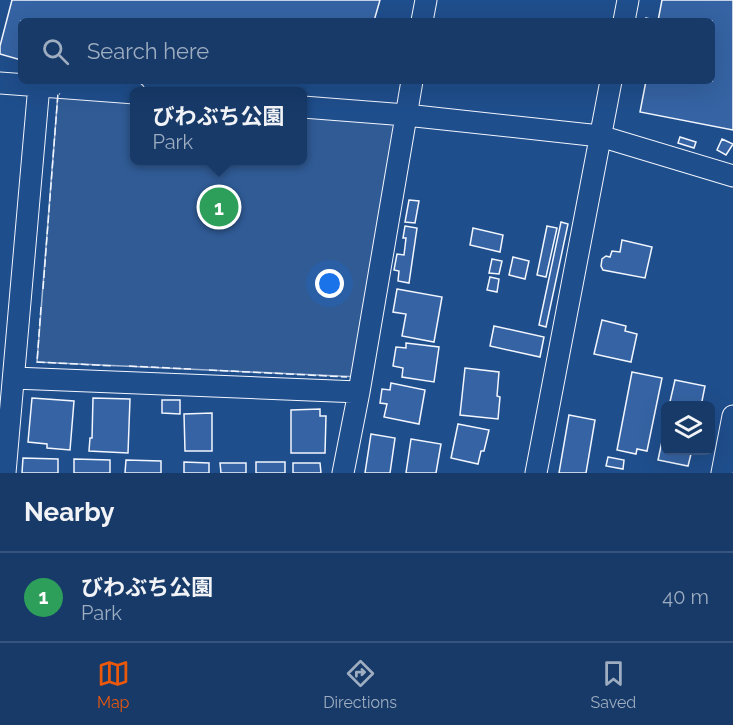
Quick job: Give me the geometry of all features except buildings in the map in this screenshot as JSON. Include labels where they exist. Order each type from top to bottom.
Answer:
[{"type":"street","points":[[423,18],[426,0]]},
{"type":"street","points":[[625,18],[628,0]]},
{"type":"street","points":[[0,83],[18,84]]},
{"type":"street","points":[[20,84],[130,93]]},
{"type":"street","points":[[343,473],[411,84]]},
{"type":"street","points":[[536,473],[610,84]]},
{"type":"street","points":[[5,473],[39,85]]},
{"type":"street","points":[[307,107],[405,115],[600,136],[733,176]]},
{"type":"street","points":[[14,378],[359,392]]},
{"type":"street","points":[[722,473],[733,416]]},
{"type":"shaded area","points":[[58,93],[130,99],[130,165],[307,165],[307,111],[402,118],[360,377],[37,362]]},
{"type":"fence","points":[[43,289],[58,93],[60,94]]},
{"type":"fence","points":[[41,307],[37,362],[114,366]]},
{"type":"fence","points":[[129,366],[191,369]]},
{"type":"fence","points":[[209,370],[347,377]]},
{"type":"place","name":"びわぶち公園","points":[[219,207]]}]
